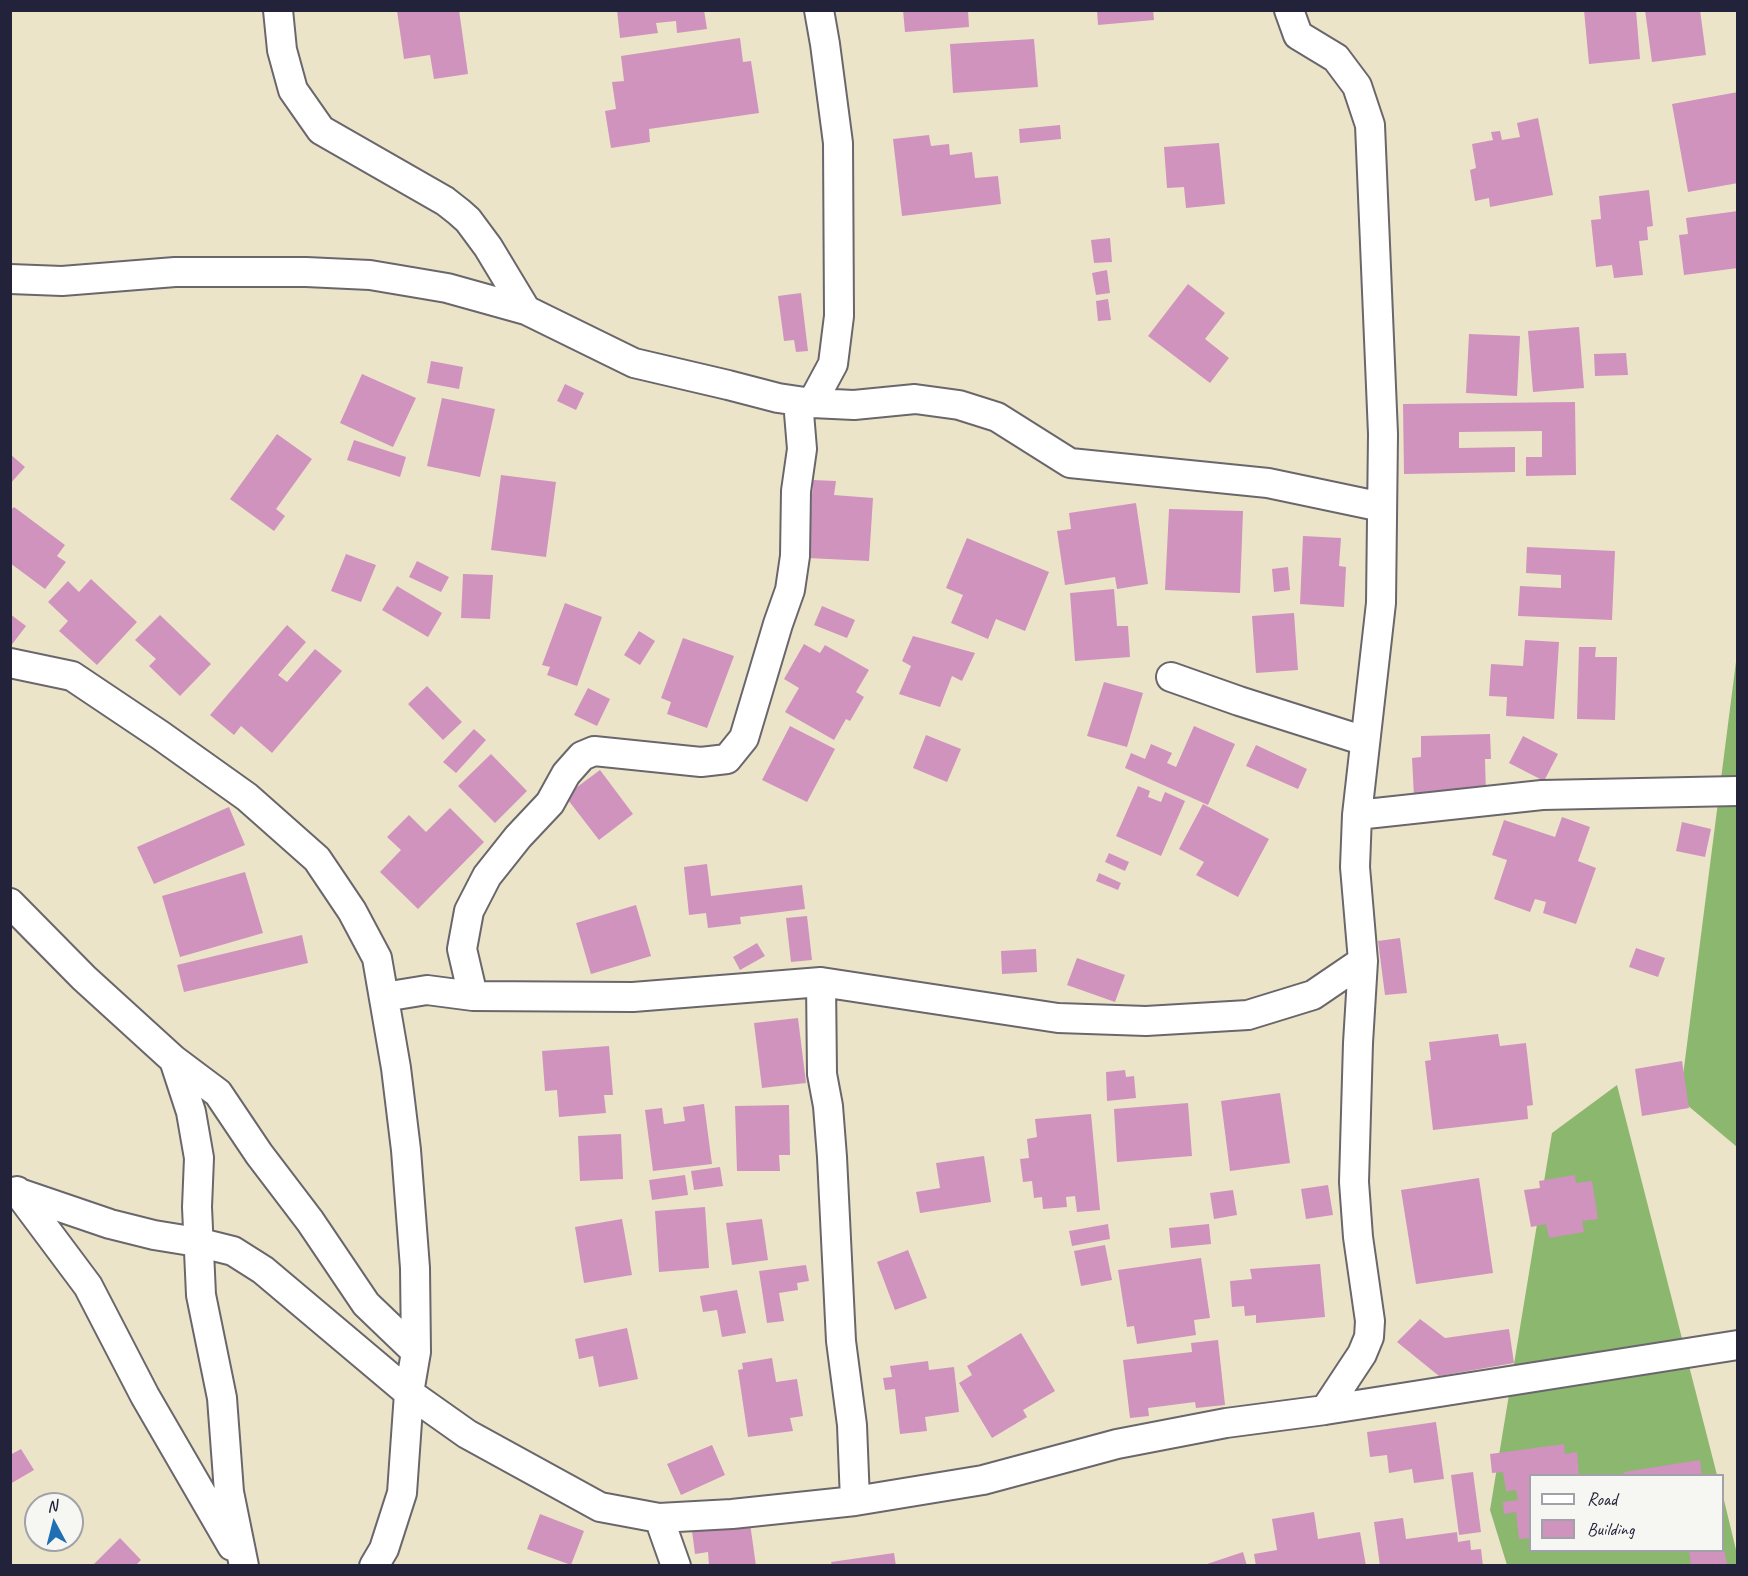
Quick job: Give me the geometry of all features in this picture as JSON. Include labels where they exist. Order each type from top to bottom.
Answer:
[{"type":"street","points":[[278,10],[282,50],[293,90],[321,130],[445,201],[459,212],[468,220],[488,247],[526,310]]},
{"type":"street","points":[[473,996],[462,949],[469,911],[487,876],[518,837],[550,803],[566,774],[582,756],[594,751],[701,762],[727,759],[744,738],[774,635],[790,591],[795,556],[796,491],[805,402],[833,364],[839,316],[838,143],[819,10]]},
{"type":"street","points":[[1289,10],[1298,35],[1336,58],[1357,86],[1370,125],[1383,434],[1381,603],[1357,815],[1355,867],[1363,962],[1354,1182],[1358,1237],[1370,1321],[1369,1337],[1362,1354],[1325,1410]]},
{"type":"street","points":[[10,279],[62,282],[175,272],[306,272],[370,275],[447,288],[526,310],[634,363],[778,398],[854,405],[915,399],[959,405],[997,417],[1070,463],[1268,483],[1382,507]]},
{"type":"street","points":[[10,663],[72,676],[160,735],[256,805],[317,859],[352,912],[377,958],[396,1068],[406,1150],[415,1268],[416,1352],[409,1393],[402,1493],[384,1549],[374,1566]]},
{"type":"street","points":[[1171,677],[1365,741]]},
{"type":"street","points":[[1357,815],[1542,795],[1737,791]]},
{"type":"street","points":[[10,903],[84,978],[174,1060],[218,1094],[259,1154],[310,1221],[366,1304],[416,1352]]},
{"type":"street","points":[[384,997],[427,990],[473,996],[633,997],[821,982],[1058,1018],[1146,1021],[1248,1015],[1312,994],[1363,962]]},
{"type":"street","points":[[821,982],[822,1074],[828,1106],[832,1157],[841,1341],[852,1425],[855,1501]]},
{"type":"street","points":[[174,1060],[191,1112],[199,1158],[197,1242],[201,1295],[222,1398],[229,1492],[244,1566]]},
{"type":"street","points":[[15,1190],[110,1224],[233,1251],[264,1270],[409,1393],[467,1434],[600,1507],[658,1518],[732,1515],[855,1501],[983,1480],[1117,1444],[1226,1423],[1325,1410],[1737,1345]]},
{"type":"street","points":[[15,1190],[88,1286],[145,1396],[244,1566]]},
{"type":"street","points":[[658,1518],[676,1566]]},
{"type":"green space","points":[[1737,654],[1737,1147],[1680,1099]]},
{"type":"green space","points":[[1617,1085],[1717,1474],[1529,1474],[1529,1552],[1724,1552],[1724,1500],[1737,1554],[1737,1565],[1507,1565],[1490,1510],[1552,1133]]},
{"type":"building","points":[[459,10],[468,74],[434,79],[430,55],[404,59],[397,11]]},
{"type":"building","points":[[617,10],[704,10],[707,29],[677,33],[676,21],[656,23],[658,33],[620,38]]},
{"type":"building","points":[[903,10],[968,10],[969,27],[905,32]]},
{"type":"building","points":[[1097,10],[1153,10],[1154,20],[1098,25]]},
{"type":"building","points":[[1584,10],[1636,10],[1640,59],[1589,64]]},
{"type":"building","points":[[1645,10],[1700,10],[1706,55],[1652,62]]},
{"type":"building","points":[[740,38],[743,62],[751,61],[759,113],[649,129],[650,142],[611,148],[605,111],[616,109],[612,82],[624,81],[621,56]]},
{"type":"building","points":[[1034,39],[1038,87],[953,93],[950,44]]},
{"type":"building","points":[[1738,92],[1738,183],[1688,192],[1672,104]]},
{"type":"building","points":[[1538,118],[1553,195],[1490,207],[1489,198],[1475,201],[1470,170],[1476,168],[1472,144],[1493,140],[1491,132],[1500,131],[1502,140],[1520,137],[1517,123]]},
{"type":"building","points":[[1060,125],[1061,139],[1020,143],[1019,129]]},
{"type":"building","points":[[929,135],[931,146],[949,144],[950,155],[972,152],[975,178],[998,176],[1001,204],[902,216],[893,139]]},
{"type":"building","points":[[1219,143],[1225,204],[1186,208],[1184,187],[1167,188],[1164,147]]},
{"type":"building","points":[[1649,190],[1653,226],[1647,227],[1648,240],[1639,241],[1643,275],[1614,278],[1612,265],[1596,267],[1591,220],[1601,219],[1599,196]]},
{"type":"building","points":[[1738,211],[1738,268],[1684,275],[1679,235],[1688,234],[1686,218]]},
{"type":"building","points":[[1110,238],[1112,262],[1094,263],[1091,240]]},
{"type":"building","points":[[1107,270],[1110,293],[1096,295],[1092,273]]},
{"type":"building","points":[[1188,284],[1225,313],[1205,339],[1229,358],[1210,383],[1148,336]]},
{"type":"building","points":[[801,293],[808,351],[796,352],[794,340],[784,341],[778,296]]},
{"type":"building","points":[[1108,299],[1111,320],[1098,321],[1096,301]]},
{"type":"building","points":[[1579,327],[1584,388],[1533,392],[1528,331]]},
{"type":"building","points":[[1469,334],[1520,336],[1517,396],[1466,393]]},
{"type":"building","points":[[1626,353],[1628,375],[1595,376],[1594,354]]},
{"type":"building","points":[[431,361],[463,367],[459,389],[427,383]]},
{"type":"building","points":[[362,374],[416,398],[393,447],[340,423]]},
{"type":"building","points":[[565,384],[584,393],[576,410],[557,401]]},
{"type":"building","points":[[442,398],[495,409],[480,477],[427,466]]},
{"type":"building","points":[[1575,402],[1576,475],[1526,476],[1526,457],[1542,457],[1542,431],[1459,432],[1459,448],[1515,447],[1515,472],[1404,474],[1403,404]]},
{"type":"building","points":[[277,434],[312,459],[276,509],[285,516],[274,531],[230,499]]},
{"type":"building","points":[[354,440],[406,457],[400,477],[347,460]]},
{"type":"building","points":[[10,454],[25,467],[10,484]]},
{"type":"building","points":[[501,475],[556,482],[546,557],[491,550]]},
{"type":"building","points":[[813,480],[836,481],[834,495],[873,498],[869,561],[808,558]]},
{"type":"building","points":[[1136,503],[1148,584],[1117,589],[1115,577],[1065,585],[1057,531],[1071,529],[1069,513]]},
{"type":"building","points":[[14,507],[65,545],[57,556],[66,562],[45,589],[10,563],[10,511]]},
{"type":"building","points":[[1169,509],[1243,511],[1240,593],[1165,590]]},
{"type":"building","points":[[1303,536],[1341,538],[1339,566],[1346,567],[1344,607],[1300,604]]},
{"type":"building","points":[[967,538],[1049,572],[1025,631],[996,619],[988,639],[951,623],[963,595],[946,588]]},
{"type":"building","points":[[1527,547],[1615,551],[1612,620],[1518,616],[1520,586],[1561,588],[1561,575],[1526,573]]},
{"type":"building","points":[[346,554],[376,565],[361,602],[331,591]]},
{"type":"building","points":[[417,561],[449,577],[441,592],[409,577]]},
{"type":"building","points":[[1288,567],[1290,590],[1274,592],[1272,569]]},
{"type":"building","points":[[463,574],[493,575],[490,619],[461,618]]},
{"type":"building","points":[[91,579],[137,622],[97,665],[59,631],[68,621],[48,602],[68,581],[79,592]]},
{"type":"building","points":[[397,586],[442,613],[428,637],[382,610]]},
{"type":"building","points":[[1114,589],[1117,626],[1128,626],[1130,657],[1075,661],[1070,593]]},
{"type":"building","points":[[565,603],[602,617],[577,686],[547,675],[550,667],[542,665]]},
{"type":"building","points":[[822,606],[855,620],[847,638],[814,625]]},
{"type":"building","points":[[1294,613],[1298,670],[1256,673],[1252,616]]},
{"type":"building","points":[[10,614],[26,626],[10,647]]},
{"type":"building","points":[[160,615],[211,664],[180,696],[149,666],[156,659],[135,640]]},
{"type":"building","points":[[287,625],[306,642],[278,675],[287,682],[315,649],[342,671],[272,753],[241,726],[234,735],[210,715]]},
{"type":"building","points":[[639,631],[655,641],[640,665],[624,655]]},
{"type":"building","points":[[913,636],[975,653],[962,681],[952,676],[940,707],[899,694],[911,666],[902,661]]},
{"type":"building","points":[[683,638],[734,656],[707,728],[667,714],[671,702],[661,698]]},
{"type":"building","points":[[1525,640],[1559,642],[1554,719],[1506,716],[1507,697],[1489,696],[1491,664],[1523,666]]},
{"type":"building","points":[[804,644],[820,653],[825,645],[869,670],[856,692],[864,697],[850,721],[846,719],[834,740],[785,712],[799,688],[784,679]]},
{"type":"building","points":[[1579,647],[1596,647],[1595,657],[1617,657],[1615,720],[1577,719]]},
{"type":"building","points":[[1104,682],[1143,693],[1127,747],[1087,736]]},
{"type":"building","points":[[427,686],[462,722],[443,740],[408,704]]},
{"type":"building","points":[[588,688],[610,699],[597,726],[574,715]]},
{"type":"building","points":[[790,726],[835,749],[807,802],[762,780]]},
{"type":"building","points":[[1194,726],[1235,744],[1208,805],[1125,768],[1131,753],[1145,759],[1151,744],[1172,753],[1167,763],[1176,767]]},
{"type":"building","points":[[474,729],[486,740],[456,773],[443,762]]},
{"type":"building","points":[[1490,734],[1491,759],[1485,759],[1486,795],[1414,797],[1412,758],[1421,757],[1421,736]]},
{"type":"building","points":[[926,735],[961,749],[947,782],[913,768]]},
{"type":"building","points":[[1523,736],[1558,754],[1544,781],[1509,763]]},
{"type":"building","points":[[1256,745],[1307,769],[1298,789],[1246,766]]},
{"type":"building","points":[[491,754],[527,791],[495,823],[458,786]]},
{"type":"building","points":[[600,770],[633,814],[599,840],[565,796]]},
{"type":"building","points":[[1138,786],[1150,791],[1148,797],[1161,802],[1165,792],[1185,801],[1161,856],[1116,836]]},
{"type":"building","points":[[1203,804],[1269,839],[1238,897],[1196,875],[1204,862],[1179,849]]},
{"type":"building","points":[[229,807],[245,845],[154,884],[137,847]]},
{"type":"building","points":[[450,808],[484,842],[418,909],[380,872],[401,850],[387,837],[409,815],[426,832]]},
{"type":"building","points":[[1562,817],[1590,827],[1578,861],[1596,868],[1576,924],[1543,913],[1546,902],[1535,899],[1530,912],[1494,899],[1507,860],[1492,855],[1504,820],[1555,837]]},
{"type":"building","points":[[1682,822],[1711,829],[1705,857],[1676,851]]},
{"type":"building","points":[[1109,853],[1129,862],[1125,871],[1105,862]]},
{"type":"building","points":[[707,864],[711,896],[802,885],[805,909],[740,917],[741,924],[708,928],[706,913],[689,915],[684,867]]},
{"type":"building","points":[[245,872],[263,933],[180,957],[162,896]]},
{"type":"building","points":[[1099,873],[1121,883],[1118,890],[1096,881]]},
{"type":"building","points":[[636,905],[651,956],[591,974],[576,923]]},
{"type":"building","points":[[807,916],[812,960],[791,962],[786,918]]},
{"type":"building","points":[[302,935],[308,963],[184,992],[177,965]]},
{"type":"building","points":[[1400,938],[1407,993],[1385,995],[1378,941]]},
{"type":"building","points":[[757,943],[765,956],[740,970],[733,957]]},
{"type":"building","points":[[1636,948],[1665,958],[1658,977],[1629,967]]},
{"type":"building","points":[[1036,949],[1037,972],[1002,974],[1001,951]]},
{"type":"building","points":[[1077,958],[1125,975],[1115,1002],[1067,985]]},
{"type":"building","points":[[798,1018],[806,1083],[762,1088],[754,1023]]},
{"type":"building","points":[[1498,1034],[1500,1046],[1526,1043],[1533,1105],[1527,1106],[1528,1119],[1433,1130],[1425,1061],[1431,1060],[1429,1042]]},
{"type":"building","points":[[609,1046],[613,1095],[604,1095],[606,1113],[559,1117],[557,1090],[545,1091],[542,1051]]},
{"type":"building","points":[[1682,1061],[1689,1108],[1642,1116],[1635,1069]]},
{"type":"building","points":[[1125,1070],[1126,1077],[1134,1076],[1136,1098],[1107,1101],[1106,1072]]},
{"type":"building","points":[[1280,1093],[1290,1163],[1230,1171],[1221,1101]]},
{"type":"building","points":[[1188,1103],[1192,1156],[1117,1162],[1114,1109]]},
{"type":"building","points":[[704,1104],[712,1164],[653,1171],[645,1110],[662,1108],[664,1124],[685,1121],[683,1107]]},
{"type":"building","points":[[789,1105],[790,1155],[779,1155],[780,1171],[737,1171],[735,1106]]},
{"type":"building","points":[[1091,1114],[1100,1210],[1077,1212],[1075,1196],[1066,1197],[1067,1207],[1043,1209],[1042,1197],[1034,1198],[1032,1181],[1023,1182],[1020,1159],[1029,1158],[1027,1139],[1037,1137],[1035,1119]]},
{"type":"building","points":[[621,1134],[623,1179],[580,1181],[578,1136]]},
{"type":"building","points":[[984,1156],[991,1202],[920,1213],[916,1192],[940,1188],[936,1163]]},
{"type":"building","points":[[720,1167],[723,1186],[694,1190],[691,1171]]},
{"type":"building","points":[[685,1175],[688,1195],[652,1200],[649,1180]]},
{"type":"building","points":[[1575,1175],[1576,1183],[1592,1181],[1598,1219],[1582,1221],[1584,1232],[1549,1238],[1546,1224],[1531,1227],[1524,1190],[1540,1188],[1539,1181]]},
{"type":"building","points":[[1479,1178],[1493,1273],[1416,1284],[1401,1190]]},
{"type":"building","points":[[1328,1185],[1333,1215],[1306,1219],[1301,1189]]},
{"type":"building","points":[[1233,1190],[1237,1215],[1214,1219],[1210,1193]]},
{"type":"building","points":[[705,1207],[709,1268],[659,1272],[655,1211]]},
{"type":"building","points":[[622,1219],[632,1275],[584,1283],[575,1227]]},
{"type":"building","points":[[762,1219],[768,1260],[732,1265],[726,1223]]},
{"type":"building","points":[[1108,1224],[1110,1239],[1072,1246],[1069,1231]]},
{"type":"building","points":[[1209,1224],[1211,1244],[1171,1248],[1169,1228]]},
{"type":"building","points":[[1105,1245],[1112,1280],[1081,1286],[1074,1251]]},
{"type":"building","points":[[908,1250],[927,1298],[895,1310],[877,1262]]},
{"type":"building","points":[[1201,1258],[1210,1318],[1194,1320],[1196,1335],[1137,1344],[1134,1326],[1127,1327],[1118,1270]]},
{"type":"building","points":[[1320,1264],[1325,1317],[1256,1323],[1256,1315],[1245,1316],[1244,1306],[1232,1307],[1230,1281],[1252,1279],[1250,1269]]},
{"type":"building","points":[[806,1265],[809,1281],[797,1283],[798,1290],[779,1293],[784,1321],[767,1323],[759,1271]]},
{"type":"building","points":[[737,1290],[746,1333],[722,1337],[717,1310],[703,1312],[700,1296]]},
{"type":"building","points":[[1420,1319],[1445,1338],[1509,1329],[1514,1363],[1439,1376],[1397,1342]]},
{"type":"building","points":[[627,1328],[638,1379],[599,1387],[593,1356],[579,1359],[575,1339]]},
{"type":"building","points":[[1021,1333],[1055,1391],[1023,1410],[1027,1417],[992,1438],[959,1383],[972,1375],[967,1366]]},
{"type":"building","points":[[1218,1340],[1225,1405],[1196,1408],[1195,1402],[1148,1408],[1149,1416],[1130,1418],[1123,1360],[1192,1352],[1191,1343]]},
{"type":"building","points":[[772,1358],[776,1382],[797,1379],[803,1416],[790,1418],[793,1431],[748,1437],[738,1370],[743,1369],[742,1363]]},
{"type":"building","points":[[928,1361],[929,1370],[954,1367],[959,1412],[925,1417],[927,1431],[900,1434],[895,1389],[885,1390],[883,1378],[892,1377],[890,1366]]},
{"type":"building","points":[[1436,1422],[1444,1479],[1414,1483],[1412,1469],[1389,1473],[1387,1455],[1370,1457],[1367,1432]]},
{"type":"building","points":[[1564,1444],[1565,1454],[1577,1452],[1579,1474],[1529,1474],[1529,1538],[1519,1539],[1516,1512],[1504,1514],[1503,1502],[1518,1500],[1516,1490],[1506,1491],[1503,1472],[1492,1473],[1490,1454]]},
{"type":"building","points":[[712,1445],[725,1475],[681,1495],[667,1464]]},
{"type":"building","points":[[21,1449],[34,1470],[10,1484],[10,1455]]},
{"type":"building","points":[[1700,1460],[1702,1474],[1624,1474],[1624,1472]]},
{"type":"building","points":[[1473,1472],[1481,1532],[1459,1535],[1451,1475]]},
{"type":"building","points":[[1314,1512],[1318,1539],[1360,1532],[1366,1566],[1256,1566],[1254,1554],[1277,1550],[1272,1519]]},
{"type":"building","points":[[540,1514],[584,1531],[571,1565],[527,1549]]},
{"type":"building","points":[[1403,1518],[1406,1539],[1457,1532],[1458,1542],[1470,1540],[1471,1550],[1481,1549],[1483,1566],[1380,1566],[1374,1522]]},
{"type":"building","points":[[750,1523],[756,1566],[709,1566],[708,1552],[695,1554],[692,1531]]},
{"type":"building","points":[[120,1538],[141,1560],[135,1566],[92,1566]]},
{"type":"building","points":[[1724,1549],[1727,1564],[1691,1566],[1689,1552],[1724,1552]]},
{"type":"building","points":[[1243,1552],[1247,1566],[1204,1566],[1204,1565]]},
{"type":"building","points":[[894,1553],[896,1566],[832,1566],[831,1562]]}]
